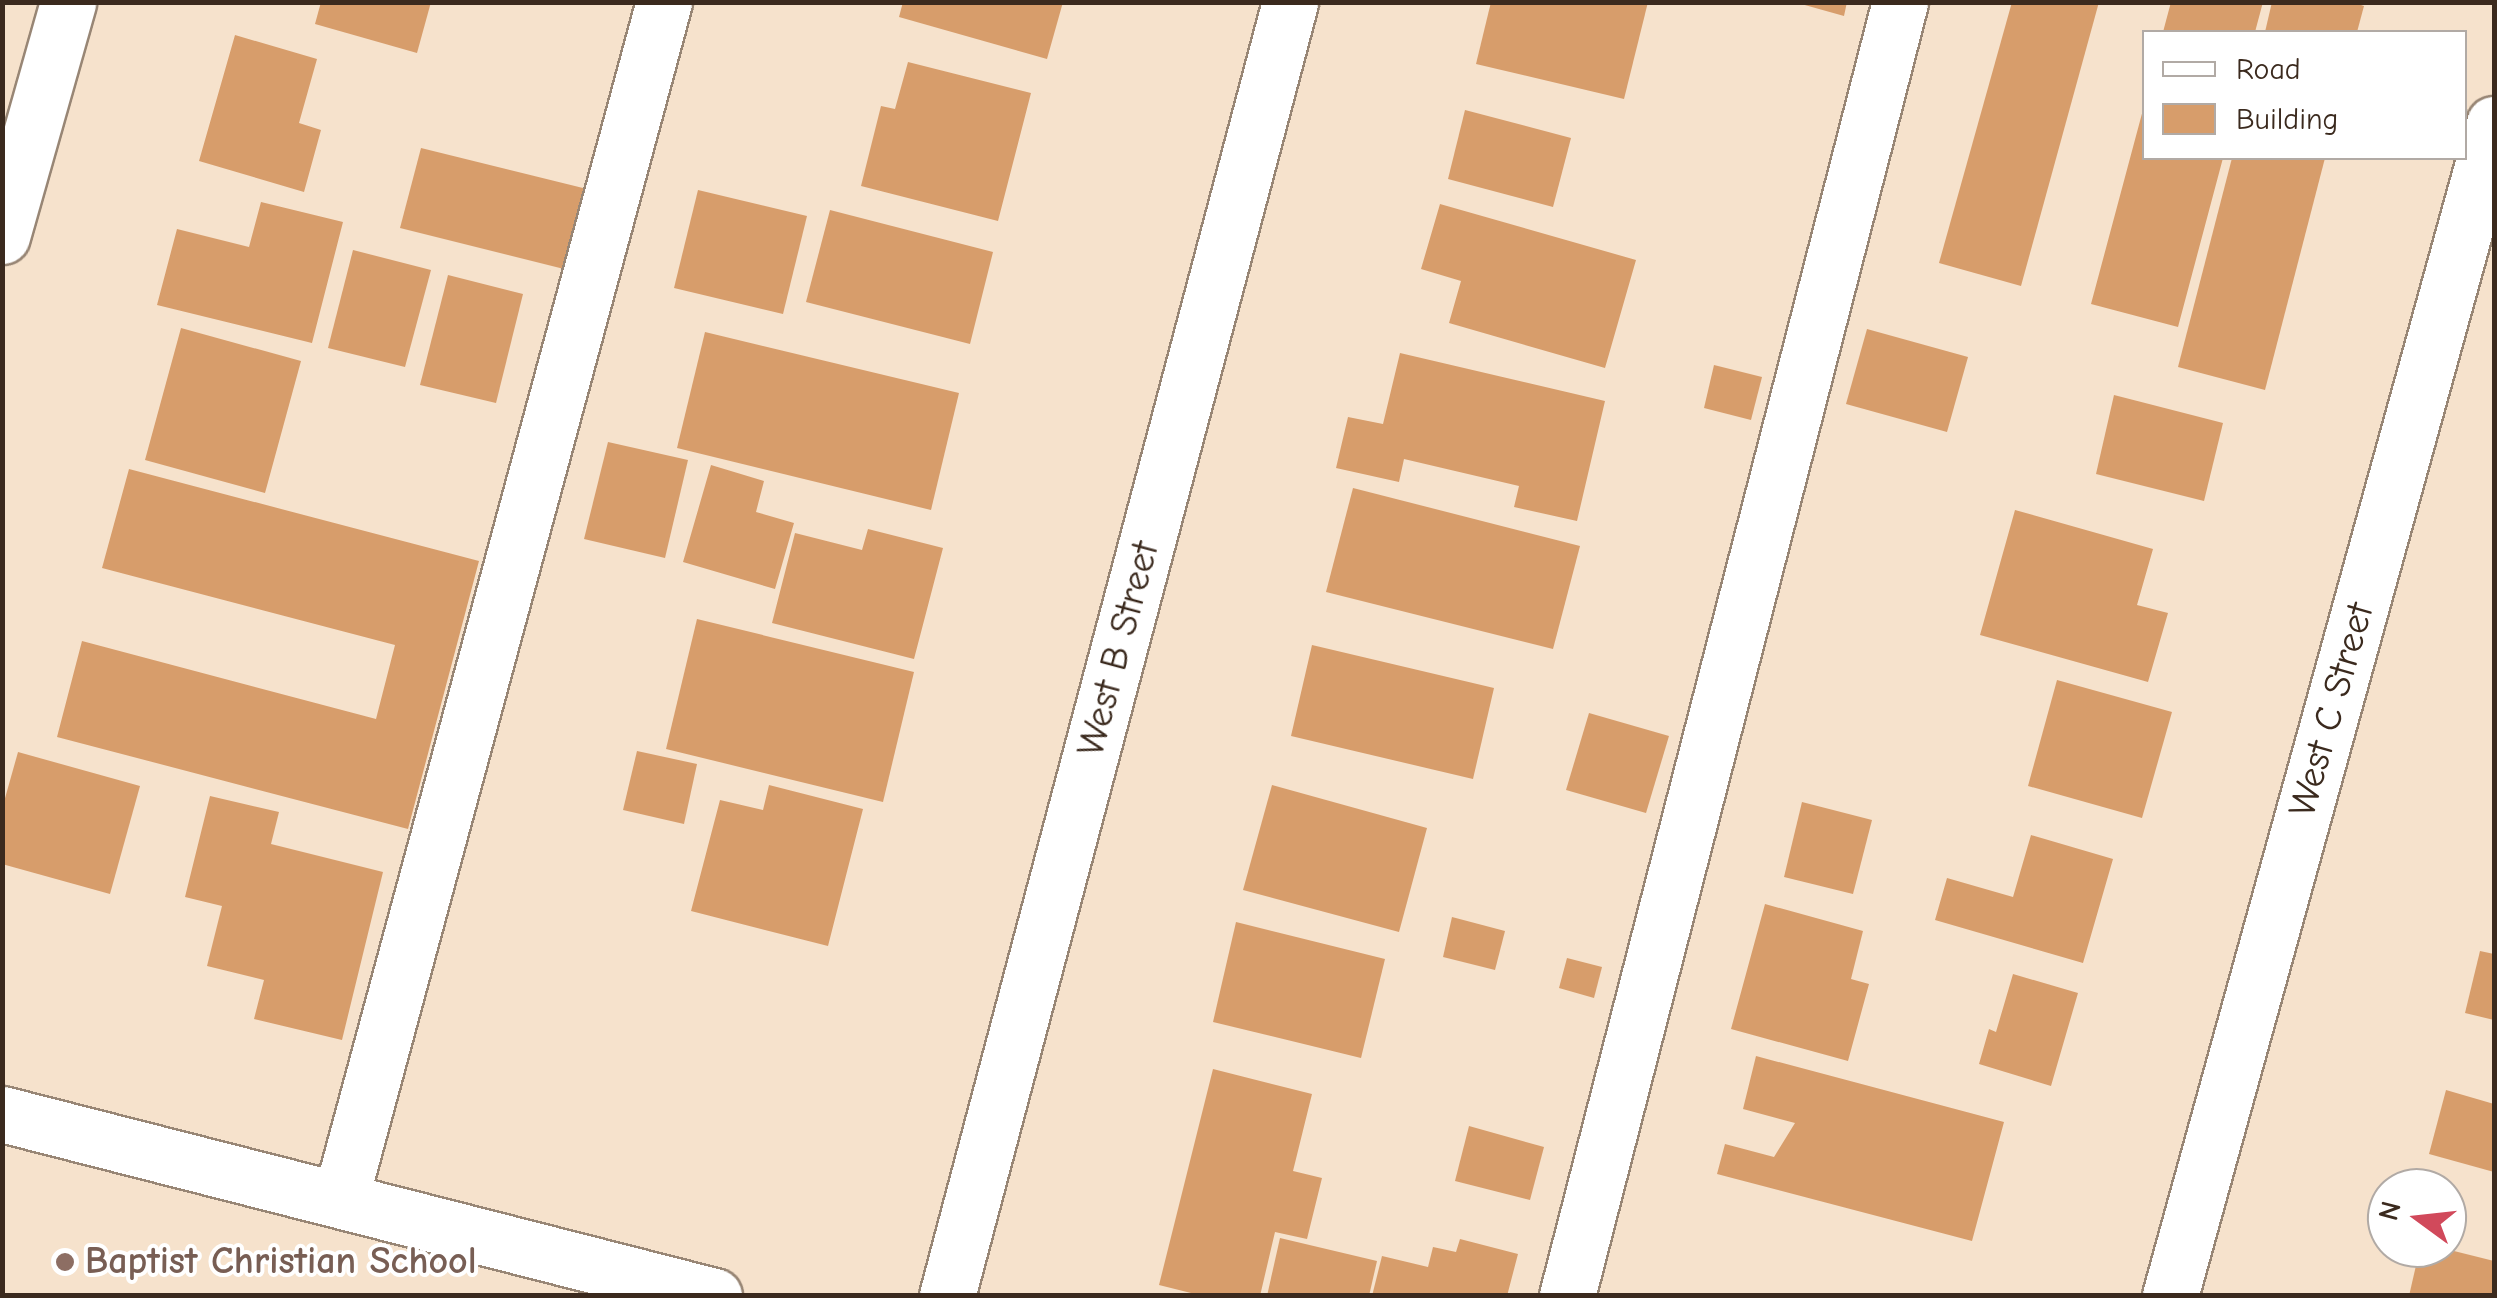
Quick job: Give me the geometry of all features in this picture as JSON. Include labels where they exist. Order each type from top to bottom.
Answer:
[{"type":"street","points":[[2,236],[68,2]]},
{"type":"street","points":[[340,1200],[664,2]]},
{"type":"street","name":"West B Street","points":[[947,1296],[1290,2]]},
{"type":"street","points":[[1567,1296],[1900,2]]},
{"type":"street","name":"West C Street","points":[[2170,1296],[2494,124]]},
{"type":"street","points":[[2,1114],[707,1295]]},
{"type":"building","points":[[321,2],[431,2],[417,53],[315,24]]},
{"type":"building","points":[[903,2],[1063,2],[1047,59],[899,17]]},
{"type":"building","points":[[1491,2],[1648,2],[1624,99],[1476,64]]},
{"type":"building","points":[[1794,2],[1847,2],[1844,16]]},
{"type":"building","points":[[2012,2],[2099,2],[2021,286],[1939,263]]},
{"type":"building","points":[[2171,2],[2263,2],[2256,30],[2164,30]]},
{"type":"building","points":[[2272,2],[2352,2],[2364,6],[2358,30],[2265,30]]},
{"type":"building","points":[[235,35],[317,59],[299,123],[321,130],[304,192],[199,161]]},
{"type":"building","points":[[908,62],[1031,93],[998,221],[861,186],[881,106],[895,109]]},
{"type":"building","points":[[1465,110],[1571,138],[1553,207],[1448,179]]},
{"type":"building","points":[[2142,113],[2142,160],[2222,160],[2178,327],[2091,304]]},
{"type":"building","points":[[421,148],[587,189],[568,270],[400,228]]},
{"type":"building","points":[[2231,160],[2324,160],[2265,390],[2178,367]]},
{"type":"building","points":[[698,190],[807,216],[783,314],[674,288]]},
{"type":"building","points":[[261,202],[343,222],[312,343],[157,305],[177,229],[249,247]]},
{"type":"building","points":[[1440,204],[1636,260],[1605,368],[1449,323],[1461,281],[1421,269]]},
{"type":"building","points":[[830,210],[993,252],[970,344],[806,302]]},
{"type":"building","points":[[353,250],[431,270],[405,367],[328,348]]},
{"type":"building","points":[[448,275],[523,294],[496,403],[420,385]]},
{"type":"building","points":[[181,328],[301,361],[265,493],[145,460]]},
{"type":"building","points":[[1867,329],[1968,357],[1947,432],[1846,404]]},
{"type":"building","points":[[705,332],[959,393],[931,510],[677,448]]},
{"type":"building","points":[[1400,353],[1605,401],[1577,521],[1514,507],[1519,486],[1404,459],[1399,482],[1336,468],[1348,417],[1383,424]]},
{"type":"building","points":[[1714,365],[1762,377],[1751,420],[1704,408]]},
{"type":"building","points":[[2114,395],[2223,423],[2204,501],[2096,474]]},
{"type":"building","points":[[608,442],[688,460],[665,558],[584,539]]},
{"type":"building","points":[[711,465],[764,481],[756,512],[794,523],[775,589],[683,562]]},
{"type":"building","points":[[129,469],[479,561],[408,829],[57,737],[82,641],[376,719],[395,645],[102,568]]},
{"type":"building","points":[[1353,488],[1580,546],[1553,649],[1326,592]]},
{"type":"building","points":[[2015,510],[2153,549],[2137,605],[2168,613],[2148,682],[1980,635]]},
{"type":"building","points":[[868,529],[943,548],[914,659],[772,623],[795,533],[862,550]]},
{"type":"building","points":[[697,619],[914,672],[883,802],[666,749]]},
{"type":"building","points":[[1312,645],[1494,688],[1473,779],[1291,736]]},
{"type":"building","points":[[2057,680],[2172,712],[2142,818],[2028,786]]},
{"type":"building","points":[[1589,713],[1669,736],[1646,813],[1566,790]]},
{"type":"building","points":[[637,751],[697,764],[684,824],[623,810]]},
{"type":"building","points":[[18,752],[140,786],[110,894],[2,864],[2,809]]},
{"type":"building","points":[[769,785],[863,809],[828,946],[691,911],[720,800],[763,810]]},
{"type":"building","points":[[1272,785],[1427,828],[1399,932],[1243,890]]},
{"type":"building","points":[[210,796],[279,812],[271,844],[383,872],[342,1040],[254,1019],[264,980],[207,966],[222,906],[185,897]]},
{"type":"building","points":[[1802,802],[1872,820],[1853,894],[1784,877]]},
{"type":"building","points":[[2031,835],[2113,859],[2083,963],[1935,920],[1947,878],[2013,897]]},
{"type":"building","points":[[1765,904],[1863,931],[1851,979],[1869,984],[1848,1061],[1731,1029]]},
{"type":"building","points":[[1452,917],[1505,931],[1495,970],[1443,957]]},
{"type":"building","points":[[1236,922],[1385,959],[1361,1058],[1213,1022]]},
{"type":"building","points":[[2480,951],[2494,954],[2494,1020],[2465,1013]]},
{"type":"building","points":[[1567,958],[1602,967],[1594,998],[1559,988]]},
{"type":"building","points":[[2013,974],[2078,993],[2051,1086],[1979,1064],[1989,1029],[1996,1032]]},
{"type":"building","points":[[1756,1056],[2004,1122],[1972,1241],[1717,1174],[1725,1144],[1774,1157],[1795,1123],[1743,1109]]},
{"type":"building","points":[[1213,1069],[1312,1094],[1293,1171],[1322,1178],[1307,1239],[1275,1232],[1260,1296],[1203,1296],[1159,1285]]},
{"type":"building","points":[[2446,1090],[2494,1104],[2494,1172],[2429,1154]]},
{"type":"building","points":[[1469,1126],[1544,1147],[1530,1200],[1455,1181]]},
{"type":"building","points":[[1280,1238],[1377,1261],[1369,1296],[1267,1296]]},
{"type":"building","points":[[1460,1239],[1518,1254],[1507,1296],[1372,1296],[1382,1256],[1428,1267],[1433,1247],[1456,1252]]},
{"type":"building","points":[[2467,1254],[2494,1261],[2494,1296],[2409,1296],[2415,1268],[2467,1268]]},
{"type":"place","name":"Baptist Christian School","points":[[65,1262]]}]
